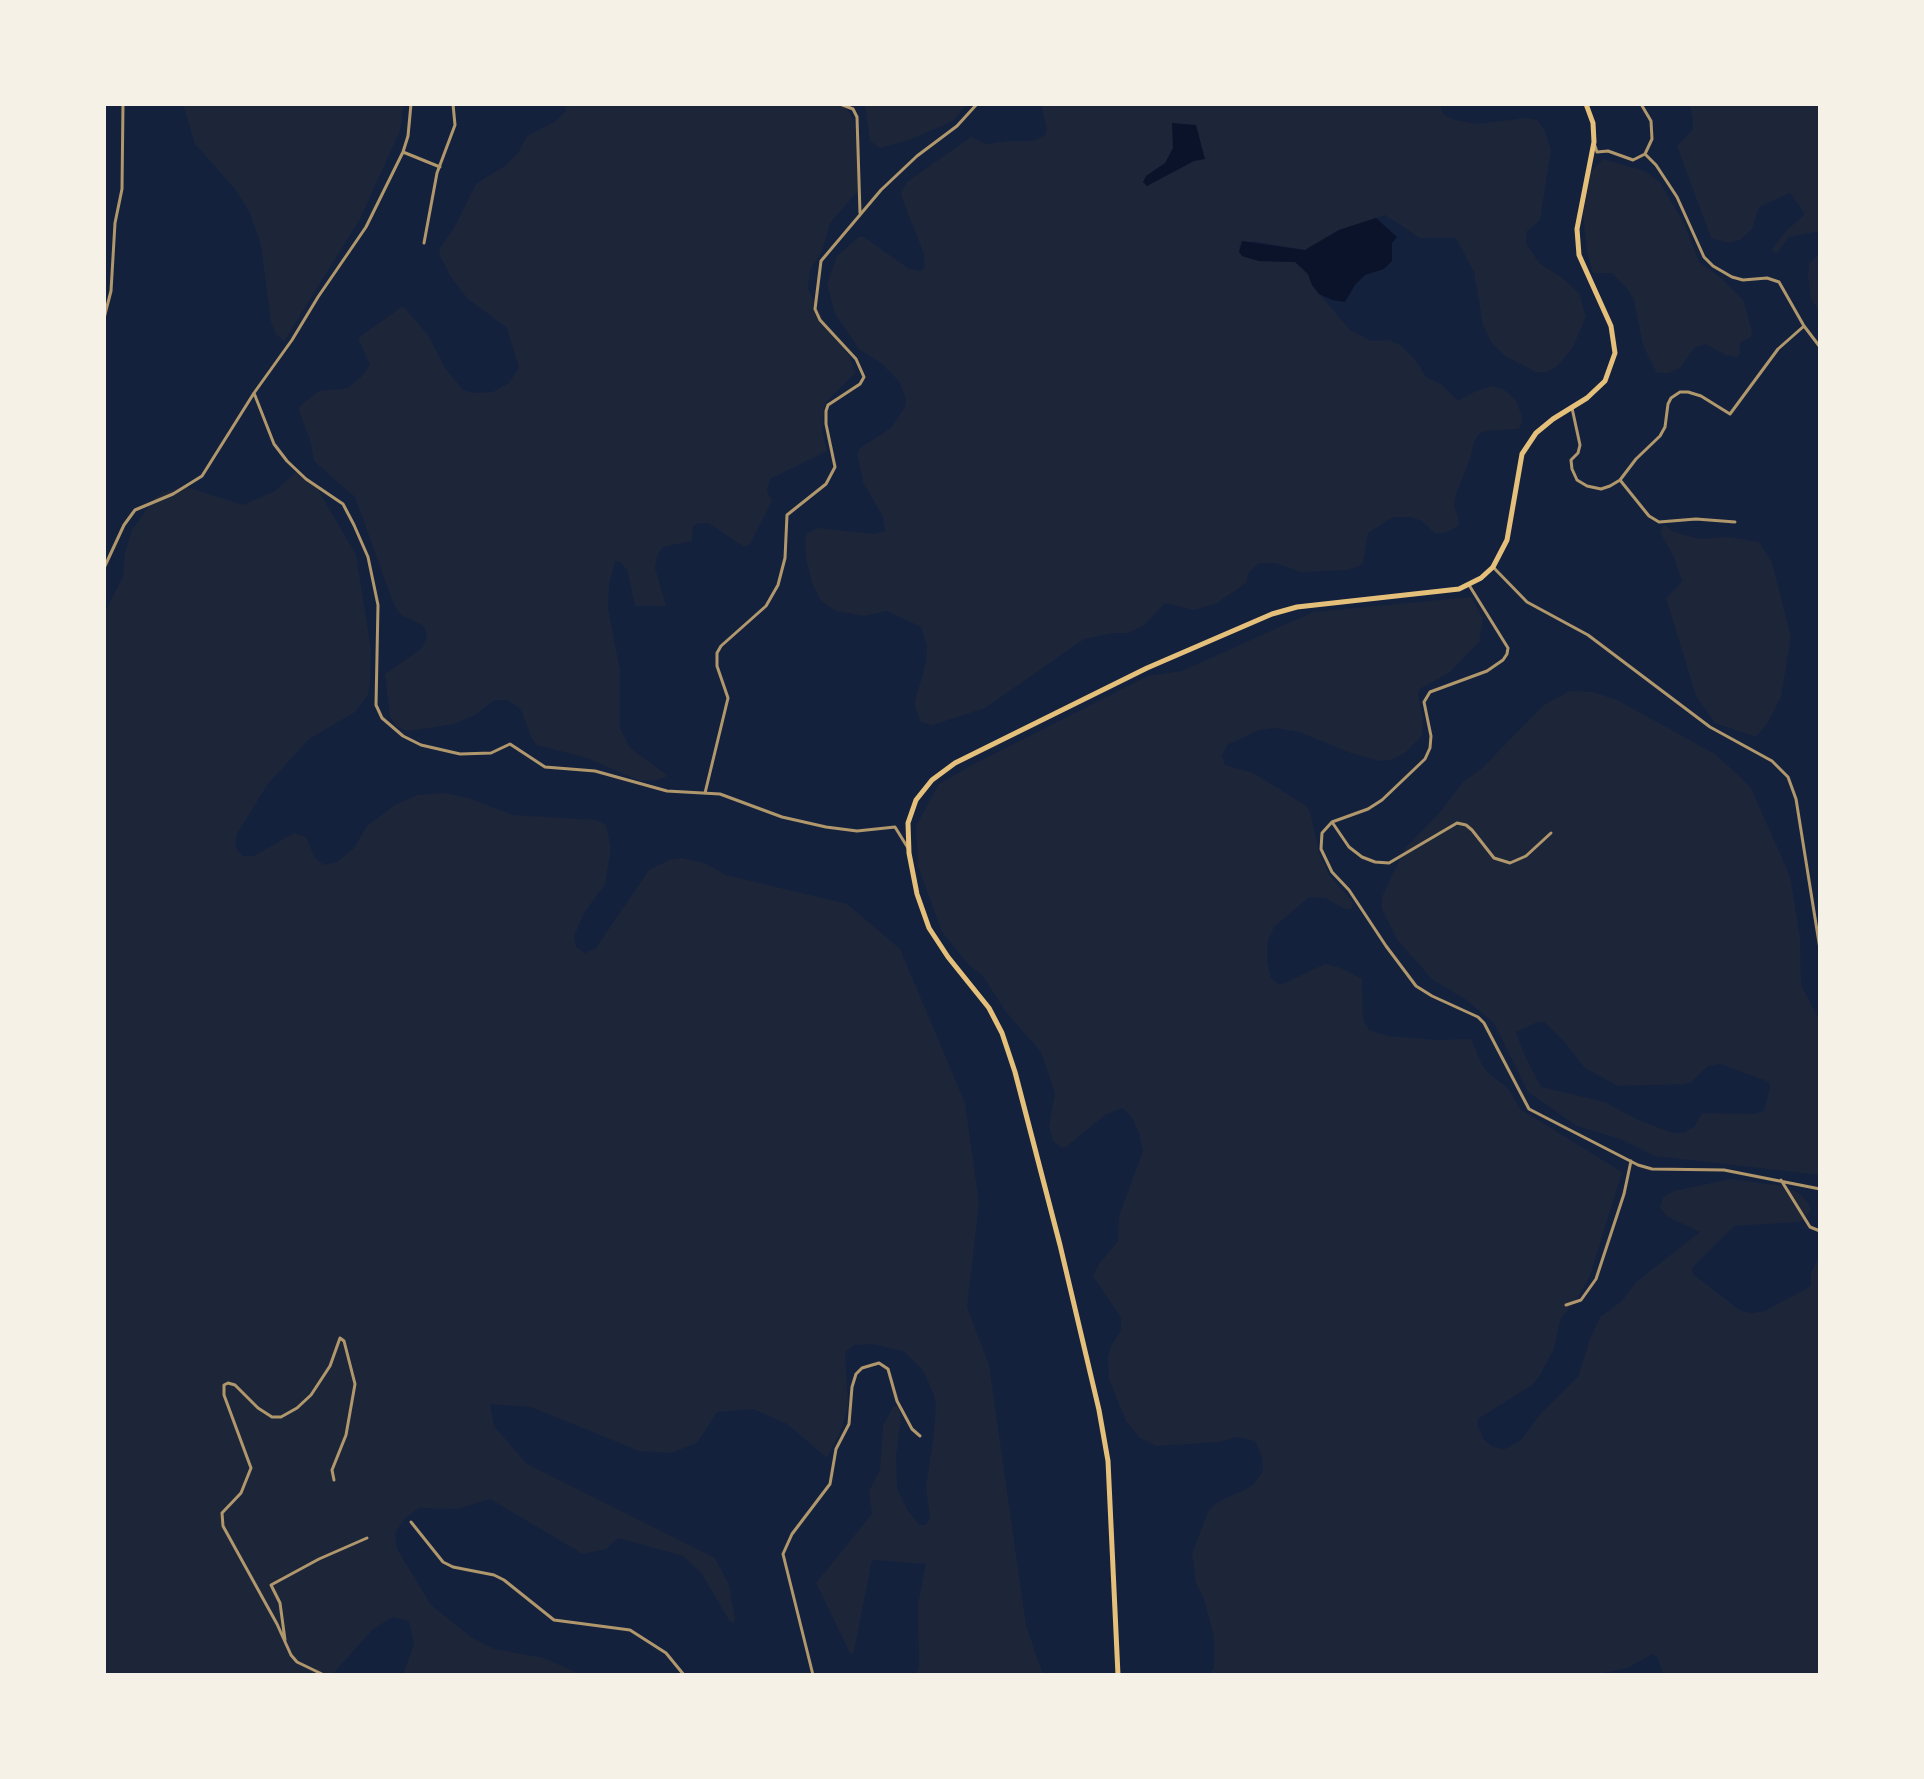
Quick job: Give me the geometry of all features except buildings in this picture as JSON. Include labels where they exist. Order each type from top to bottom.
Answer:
[{"type":"main road","points":[[1118,1675],[1108,1461],[1060,1245],[1002,1033],[989,1008],[929,928],[917,894],[909,850],[908,823],[916,800],[932,780],[955,763],[1110,685],[1272,614],[1297,607],[1459,589],[1493,567],[1507,540],[1522,454],[1536,433],[1605,381],[1615,353],[1611,326],[1579,255],[1577,229],[1594,142],[1593,123],[1586,104]]},
{"type":"street","points":[[104,318],[111,291],[115,223],[122,189],[123,104]]},
{"type":"street","points":[[104,568],[124,525],[135,510],[173,494],[202,476],[254,393],[292,340],[366,227],[403,152],[411,104]]},
{"type":"street","points":[[424,243],[432,195],[455,125],[453,104]]},
{"type":"street","points":[[840,104],[853,109],[857,117],[860,213]]},
{"type":"street","points":[[705,793],[728,698],[717,666],[717,653],[766,606],[778,585],[785,558],[787,515],[826,484],[835,467],[826,424],[828,405],[860,384],[864,377],[856,359],[820,320],[815,302],[821,261],[860,213],[917,156],[957,126],[977,104]]},
{"type":"street","points":[[1594,142],[1597,152],[1608,151],[1633,160],[1645,154],[1652,139],[1651,121],[1641,104]]},
{"type":"street","points":[[403,152],[440,167]]},
{"type":"street","points":[[1645,154],[1677,197],[1704,257],[1732,277],[1743,280],[1767,278],[1779,282],[1820,347]]},
{"type":"street","points":[[1572,408],[1580,445],[1578,453],[1571,460],[1572,469],[1577,480],[1601,489],[1620,480],[1665,427],[1671,398],[1680,392],[1688,392],[1701,396],[1730,414],[1778,349],[1804,326]]},
{"type":"street","points":[[254,393],[274,444],[306,479],[343,504],[368,557],[378,605],[376,705],[382,718],[403,736],[460,754],[491,753],[510,744],[545,767],[595,771],[667,791],[720,794],[782,817],[826,827],[857,831],[895,827],[909,850]]},
{"type":"street","points":[[1620,480],[1649,516],[1663,524],[1696,519],[1735,522]]},
{"type":"street","points":[[1493,567],[1527,602],[1588,635],[1710,727],[1772,761],[1788,777],[1799,813],[1820,949]]},
{"type":"street","points":[[1469,585],[1508,648],[1507,654],[1487,671],[1430,692],[1424,702],[1431,736],[1425,759],[1382,800],[1368,809],[1332,822],[1322,833],[1321,849],[1332,872],[1349,890],[1416,986],[1478,1017],[1484,1023],[1529,1109],[1578,1137],[1652,1169],[1724,1170],[1820,1189]]},
{"type":"street","points":[[1332,822],[1349,847],[1362,857],[1389,863],[1457,823],[1472,830],[1494,858],[1510,863],[1526,856],[1551,833]]},
{"type":"street","points":[[1566,1305],[1581,1300],[1596,1279],[1624,1194],[1631,1161]]},
{"type":"street","points":[[1781,1180],[1810,1227],[1820,1231]]},
{"type":"street","points":[[324,1675],[297,1662],[223,1526],[222,1513],[247,1484],[251,1468],[224,1395],[224,1385],[235,1385],[258,1408],[272,1417],[281,1417],[311,1395],[330,1366],[340,1338],[344,1341],[355,1384],[346,1435],[332,1470],[334,1480]]},
{"type":"street","points":[[813,1675],[783,1554],[792,1534],[830,1484],[836,1449],[849,1424],[852,1387],[856,1374],[862,1368],[879,1363],[888,1369],[897,1401],[912,1429],[920,1436]]},
{"type":"street","points":[[411,1522],[443,1562],[504,1580],[554,1620],[630,1630],[666,1653],[684,1675]]},
{"type":"street","points":[[286,1644],[280,1603],[271,1585],[367,1538]]},
{"type":"shaded area","points":[[183,104],[404,104],[400,131],[360,219],[284,341],[276,334],[271,322],[261,245],[250,213],[235,189],[195,144]]},
{"type":"shaded area","points":[[565,104],[843,104],[853,118],[858,135],[857,192],[830,223],[822,251],[810,270],[808,289],[826,325],[850,357],[855,373],[826,402],[822,432],[827,451],[770,479],[767,491],[772,501],[750,544],[744,547],[709,523],[698,523],[693,526],[692,541],[663,547],[657,556],[655,568],[666,606],[635,606],[628,572],[621,562],[615,561],[608,608],[620,670],[620,728],[630,748],[668,776],[657,780],[640,781],[587,758],[537,745],[521,709],[507,700],[495,700],[475,715],[454,724],[408,731],[397,727],[390,717],[385,674],[421,649],[427,637],[424,626],[401,615],[394,605],[355,497],[314,461],[299,411],[300,406],[319,391],[348,388],[362,376],[370,365],[358,338],[403,306],[428,335],[445,368],[463,390],[493,392],[509,383],[519,368],[507,328],[467,298],[451,277],[439,254],[440,248],[476,184],[506,165],[518,153],[527,136],[554,122],[566,111]]},
{"type":"shaded area","points":[[865,104],[967,104],[953,121],[909,140],[880,148],[870,141]]},
{"type":"shaded area","points":[[1041,104],[1439,104],[1444,115],[1478,124],[1525,118],[1537,120],[1544,129],[1551,150],[1540,220],[1527,231],[1526,243],[1539,263],[1579,293],[1586,317],[1572,349],[1557,366],[1547,372],[1536,372],[1505,356],[1491,342],[1483,325],[1474,272],[1456,238],[1420,238],[1385,215],[1339,230],[1305,250],[1253,241],[1239,246],[1242,256],[1259,261],[1295,262],[1308,274],[1312,285],[1350,330],[1371,341],[1389,340],[1400,345],[1414,358],[1426,377],[1442,385],[1458,401],[1492,386],[1503,389],[1516,400],[1523,419],[1519,429],[1484,431],[1473,444],[1456,494],[1454,505],[1458,526],[1436,534],[1422,521],[1393,517],[1368,533],[1363,562],[1347,570],[1300,572],[1276,563],[1259,563],[1249,572],[1246,583],[1217,603],[1194,610],[1165,603],[1144,625],[1129,633],[1084,639],[985,708],[933,725],[921,722],[914,704],[926,663],[927,645],[921,627],[887,611],[864,616],[836,611],[821,601],[812,583],[806,558],[807,534],[817,528],[874,534],[885,531],[883,517],[863,482],[857,453],[891,428],[905,407],[906,399],[899,381],[881,363],[859,349],[835,314],[827,284],[837,256],[859,237],[864,237],[909,269],[921,271],[925,267],[924,254],[901,192],[907,182],[971,137],[986,144],[1034,141],[1045,135],[1047,130]]},
{"type":"shaded area","points":[[1689,104],[1820,104],[1820,231],[1789,237],[1776,254],[1772,249],[1805,214],[1790,193],[1759,207],[1752,229],[1740,240],[1729,243],[1711,238],[1677,146],[1693,129]]},
{"type":"shaded area","points":[[1172,123],[1196,125],[1205,159],[1194,161],[1147,186],[1143,182],[1146,176],[1165,163],[1173,148]]},
{"type":"shaded area","points":[[1603,159],[1644,171],[1659,181],[1685,225],[1699,262],[1743,300],[1752,331],[1751,337],[1741,342],[1741,353],[1737,357],[1705,344],[1694,348],[1680,368],[1669,373],[1657,373],[1643,345],[1634,300],[1612,273],[1593,273],[1587,252],[1583,214],[1591,172]]},
{"type":"shaded area","points":[[1376,218],[1397,237],[1392,243],[1392,261],[1384,269],[1365,275],[1345,302],[1319,294],[1308,274],[1295,262],[1259,261],[1242,256],[1239,252],[1242,241],[1305,250],[1339,230]]},
{"type":"shaded area","points":[[1820,254],[1820,313],[1811,299],[1808,276],[1809,263]]},
{"type":"shaded area","points":[[297,471],[315,484],[356,555],[371,649],[370,683],[368,695],[355,712],[309,739],[267,785],[237,834],[235,846],[242,856],[254,856],[294,833],[306,837],[315,858],[324,865],[337,862],[354,848],[367,826],[395,805],[418,795],[443,793],[468,798],[513,815],[596,820],[606,825],[611,848],[605,884],[584,913],[574,936],[576,947],[585,953],[595,949],[649,870],[681,858],[705,863],[726,875],[847,904],[900,949],[965,1103],[979,1203],[967,1307],[989,1365],[1026,1625],[1043,1675],[915,1675],[919,1668],[918,1604],[926,1564],[872,1560],[851,1655],[816,1583],[872,1514],[869,1491],[880,1470],[883,1426],[893,1407],[899,1406],[901,1418],[896,1455],[897,1489],[908,1511],[920,1525],[925,1525],[930,1519],[926,1487],[934,1433],[936,1404],[933,1393],[923,1370],[903,1351],[872,1344],[855,1345],[845,1352],[848,1405],[842,1428],[827,1458],[787,1424],[753,1409],[717,1412],[697,1443],[671,1453],[639,1451],[531,1407],[490,1404],[494,1426],[527,1464],[715,1558],[729,1585],[734,1624],[702,1574],[683,1556],[618,1538],[606,1549],[583,1554],[490,1499],[457,1509],[419,1508],[405,1518],[395,1533],[397,1549],[431,1605],[471,1637],[494,1649],[544,1658],[582,1675],[403,1675],[414,1644],[409,1621],[393,1617],[373,1629],[332,1675],[104,1675],[104,613],[123,577],[125,553],[132,530],[154,499],[163,492],[187,487],[243,505],[275,491]]},
{"type":"shaded area","points":[[1664,524],[1673,532],[1700,539],[1729,537],[1759,542],[1772,563],[1791,637],[1781,697],[1767,724],[1756,737],[1715,723],[1696,696],[1666,598],[1682,582],[1675,559],[1660,532]]},
{"type":"shaded area","points":[[1471,597],[1483,618],[1479,642],[1450,672],[1420,689],[1422,736],[1406,752],[1391,760],[1380,761],[1299,732],[1277,728],[1259,730],[1227,745],[1222,755],[1225,765],[1253,773],[1310,811],[1319,853],[1329,875],[1353,902],[1352,908],[1347,910],[1325,898],[1309,897],[1274,927],[1267,943],[1271,978],[1280,985],[1325,964],[1341,968],[1362,979],[1363,1019],[1369,1030],[1387,1036],[1471,1039],[1482,1065],[1508,1088],[1520,1109],[1622,1172],[1590,1276],[1560,1320],[1554,1349],[1539,1377],[1532,1385],[1478,1419],[1484,1440],[1493,1447],[1505,1449],[1521,1440],[1541,1413],[1578,1377],[1600,1317],[1622,1301],[1636,1282],[1700,1232],[1668,1217],[1660,1208],[1663,1197],[1674,1191],[1730,1179],[1784,1186],[1800,1194],[1808,1203],[1811,1209],[1799,1222],[1734,1226],[1692,1268],[1693,1274],[1741,1311],[1753,1313],[1765,1311],[1811,1286],[1811,1273],[1820,1254],[1820,1675],[1664,1675],[1657,1657],[1652,1654],[1628,1668],[1593,1675],[1208,1675],[1214,1668],[1214,1637],[1204,1599],[1196,1583],[1192,1553],[1209,1510],[1218,1502],[1252,1486],[1263,1471],[1262,1457],[1255,1441],[1237,1437],[1219,1442],[1156,1446],[1139,1437],[1126,1421],[1109,1379],[1108,1358],[1121,1330],[1121,1318],[1093,1276],[1118,1241],[1119,1216],[1143,1151],[1139,1133],[1131,1116],[1122,1108],[1105,1115],[1067,1146],[1062,1148],[1053,1141],[1049,1126],[1055,1093],[1041,1052],[1006,1012],[983,976],[968,964],[942,932],[918,866],[916,826],[939,784],[1148,676],[1182,671],[1313,612]]},
{"type":"shaded area","points":[[1570,691],[1593,692],[1617,700],[1715,754],[1750,786],[1790,876],[1800,938],[1801,985],[1820,1021],[1820,1175],[1655,1156],[1623,1140],[1577,1126],[1528,1092],[1494,1023],[1465,999],[1433,980],[1398,941],[1382,909],[1382,897],[1406,847],[1441,811],[1463,782],[1481,769],[1544,705]],"holes":[[[1544,1022],[1585,1068],[1618,1086],[1685,1084],[1708,1066],[1720,1064],[1769,1082],[1764,1111],[1754,1114],[1702,1113],[1694,1127],[1684,1133],[1673,1133],[1638,1120],[1605,1102],[1541,1087],[1516,1032]]]}]
